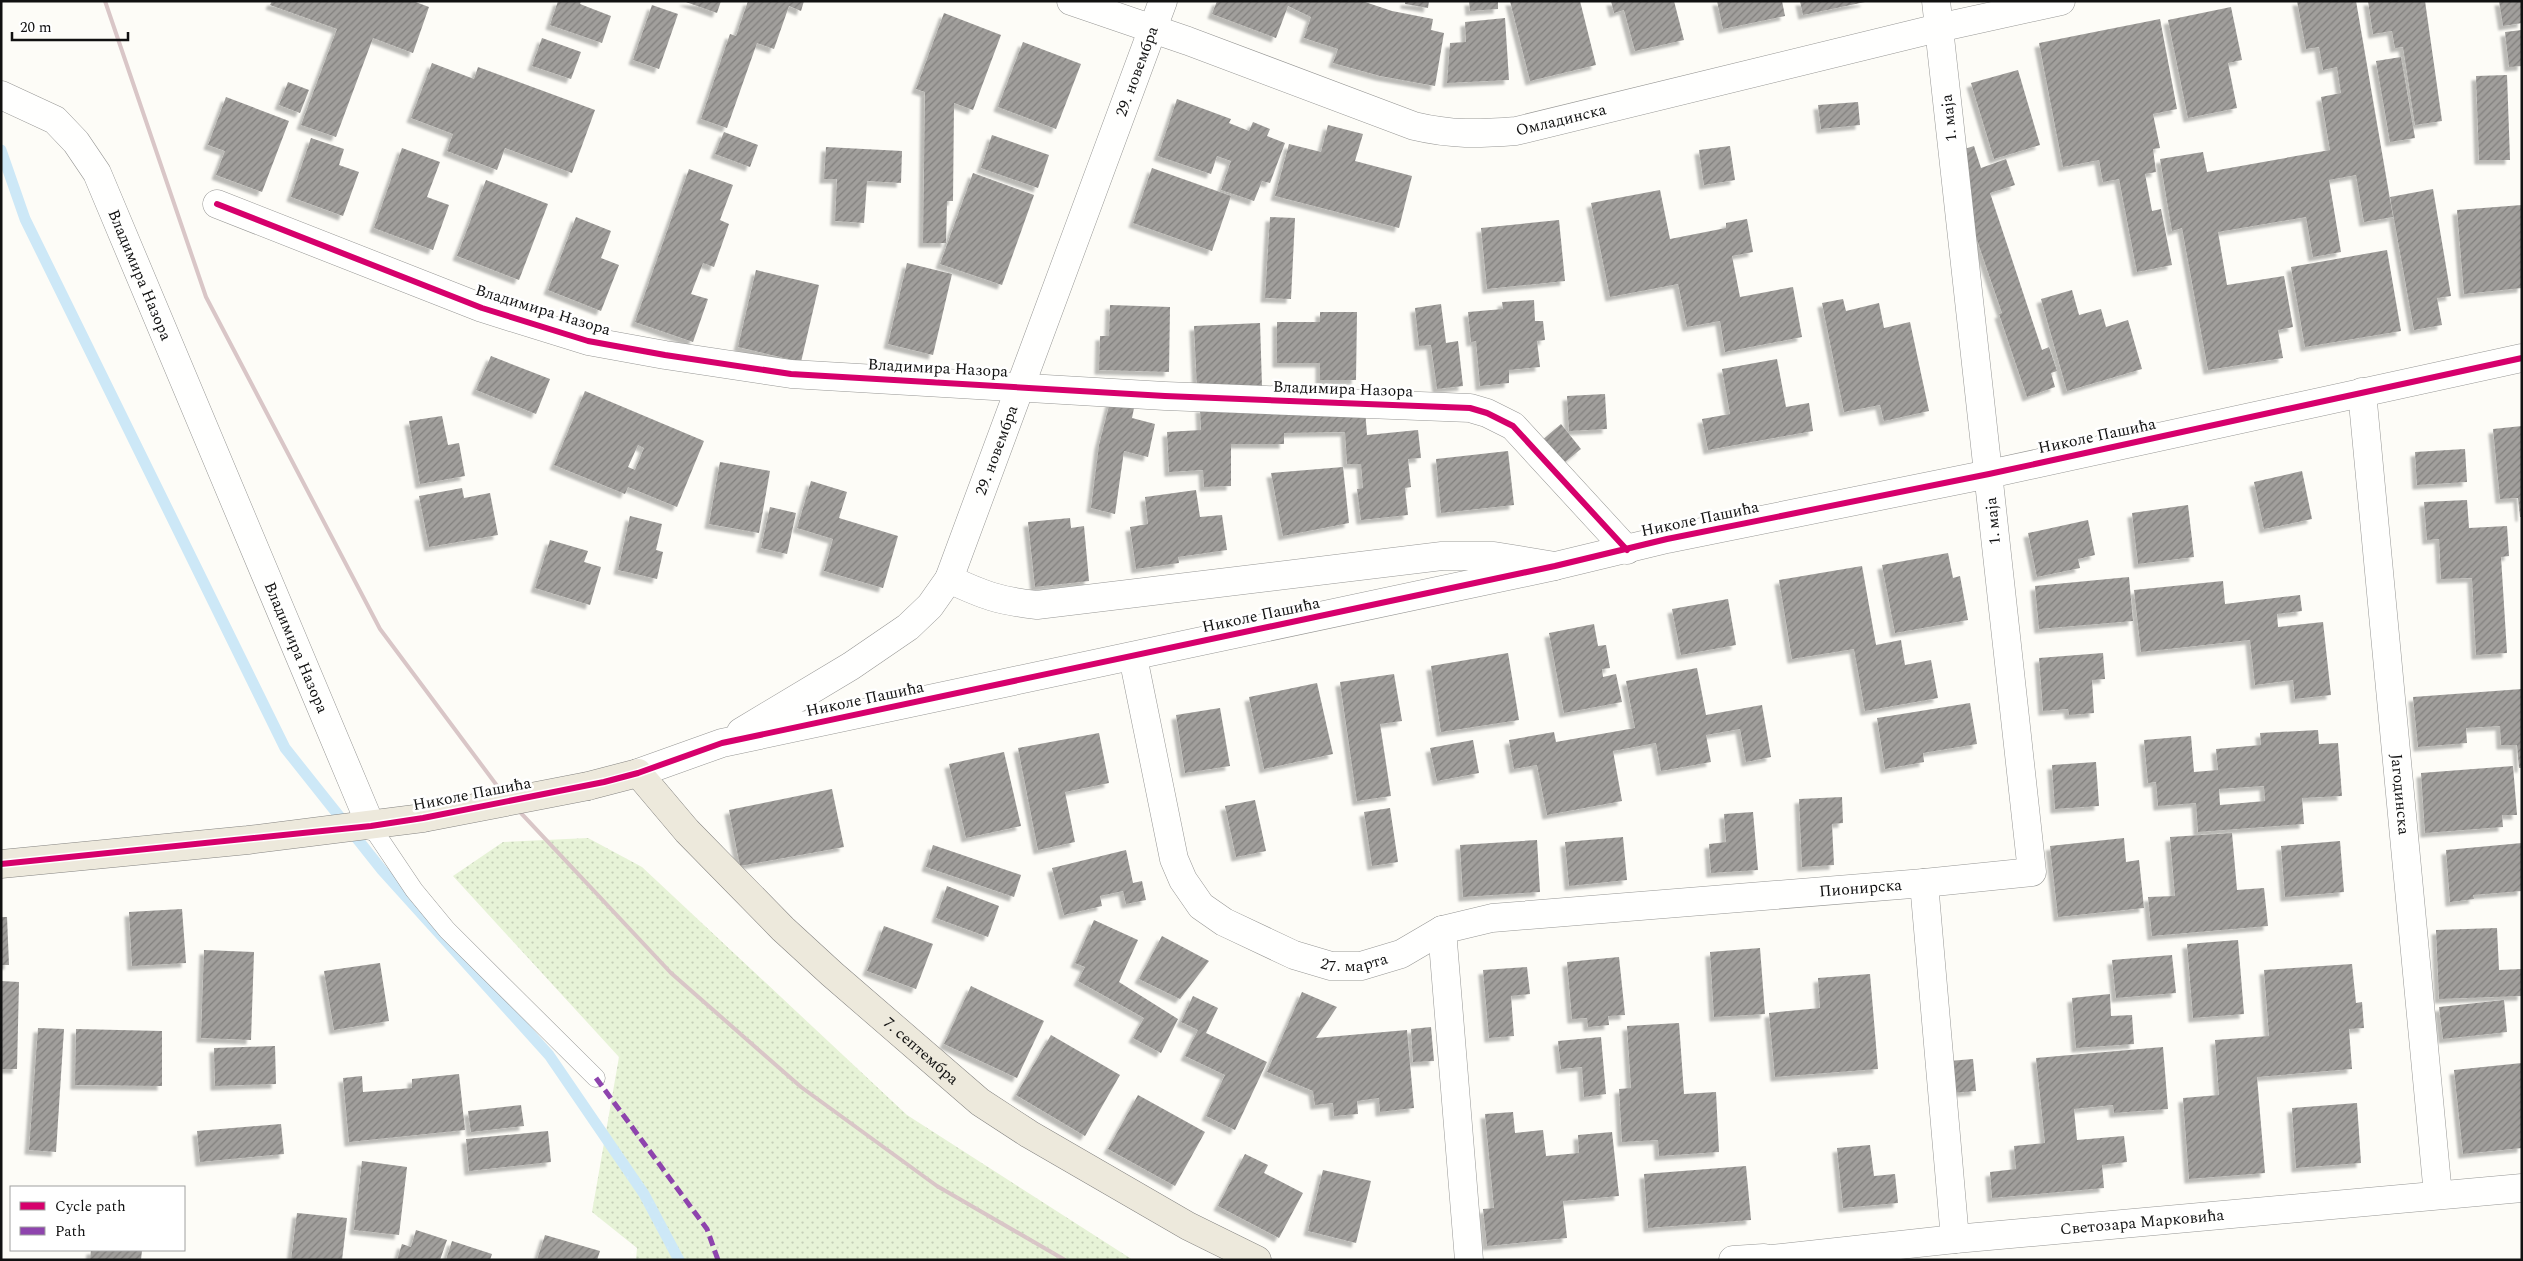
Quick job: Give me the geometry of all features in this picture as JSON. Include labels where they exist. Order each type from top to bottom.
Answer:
[{"type":"main road","name":"Николе Пашића","points":[[1,864],[368,826],[423,818],[588,786],[638,773]]},
{"type":"main road","name":"7. септембра","points":[[638,773],[687,831],[783,929],[980,1102],[1029,1134],[1188,1226],[1257,1260]]},
{"type":"street","name":"Омладинска","points":[[1071,1],[1414,126],[1444,133],[1471,135],[1516,131],[1937,14],[2061,1]]},
{"type":"street","name":"29. новембра","points":[[722,743],[851,666],[908,627],[930,606],[949,579],[1164,1]]},
{"type":"street","name":"1. маја","points":[[1924,883],[2032,872],[1937,14]]},
{"type":"street","name":"Владимира Назора","points":[[1,96],[55,120],[76,142],[97,173],[368,826]]},
{"type":"street","name":"Владимира Назора","points":[[217,204],[482,308],[588,341],[665,355],[790,374],[1022,386],[1165,396],[1470,408],[1502,419],[1514,426],[1627,550]]},
{"type":"street","name":"Николе Пашића","points":[[638,773],[722,743],[1555,566],[1667,539],[1989,474],[2522,358]]},
{"type":"street","name":"Јагодинска","points":[[2362,392],[2438,1195]]},
{"type":"street","name":"Николе Пашића","points":[[949,579],[1004,602],[1037,605],[1442,556],[1494,556],[1555,566]]},
{"type":"street","name":"27. марта","points":[[1133,657],[1174,859],[1183,880],[1202,906],[1224,922],[1294,956],[1331,966],[1361,966],[1401,954],[1442,930]]},
{"type":"street","name":"Пионирска","points":[[1442,930],[1492,918],[1924,883],[1955,1239]]},
{"type":"street","points":[[1442,930],[1469,1260]]},
{"type":"street","name":"Светозара Марковића","points":[[1732,1260],[1764,1259],[1955,1239],[2522,1188]]},
{"type":"lane","points":[[368,826],[414,890],[447,930],[514,1000],[596,1078]]},
{"type":"green space","points":[[588,838],[642,867],[907,1115],[1133,1260],[636,1260],[637,1248],[592,1212],[619,1057],[453,876],[503,842]]},
{"type":"building","points":[[272,1],[413,1],[429,7],[413,53],[373,38],[336,137],[301,125],[337,29],[270,5]]},
{"type":"building","points":[[558,1],[581,1],[580,4],[611,16],[602,43],[550,25]]},
{"type":"building","points":[[683,1],[721,1],[717,13]]},
{"type":"building","points":[[748,1],[804,1],[801,11],[789,6],[774,49],[757,43],[727,128],[701,119],[730,34],[736,36]]},
{"type":"building","points":[[1217,1],[1362,1],[1392,11],[1433,19],[1431,30],[1444,33],[1435,86],[1380,76],[1333,63],[1338,49],[1304,38],[1311,17],[1288,6],[1276,38],[1212,14]]},
{"type":"building","points":[[1405,1],[1429,1],[1428,8],[1405,4]]},
{"type":"building","points":[[1469,1],[1498,1],[1498,9],[1470,11]]},
{"type":"building","points":[[1510,1],[1580,1],[1596,65],[1530,81]]},
{"type":"building","points":[[1611,1],[1674,1],[1684,40],[1635,51],[1624,10],[1614,13]]},
{"type":"building","points":[[1717,1],[1782,1],[1785,16],[1723,29]]},
{"type":"building","points":[[1800,1],[1865,1],[1865,2],[1803,15]]},
{"type":"building","points":[[2297,1],[2356,1],[2393,217],[2364,222],[2356,175],[2329,180],[2341,252],[2313,257],[2306,217],[2218,232],[2227,285],[2284,276],[2293,327],[2278,330],[2283,358],[2208,370],[2182,228],[2172,231],[2160,159],[2203,152],[2207,172],[2330,150],[2321,97],[2341,93],[2337,67],[2323,70],[2319,47],[2306,49]]},
{"type":"building","points":[[2368,1],[2425,1],[2442,121],[2415,125],[2403,47],[2395,48],[2392,31],[2373,34]]},
{"type":"building","points":[[2499,1],[2522,1],[2522,23],[2503,26]]},
{"type":"building","points":[[652,5],[678,14],[659,69],[633,60]]},
{"type":"building","points":[[2231,7],[2242,60],[2228,63],[2237,108],[2188,118],[2168,20]]},
{"type":"building","points":[[944,13],[1001,35],[973,110],[954,103],[953,201],[947,201],[946,243],[923,243],[925,92],[916,89]]},
{"type":"building","points":[[1505,18],[1509,80],[1447,83],[1450,43],[1466,42],[1465,22]]},
{"type":"building","points":[[2160,19],[2177,109],[2153,114],[2160,148],[2153,149],[2156,172],[2145,174],[2152,211],[2161,209],[2172,265],[2137,272],[2119,179],[2103,182],[2099,160],[2063,167],[2039,43]]},
{"type":"building","points":[[2522,30],[2522,66],[2509,67],[2505,32]]},
{"type":"building","points":[[542,38],[581,52],[571,79],[532,66]]},
{"type":"building","points":[[1023,42],[1081,64],[1056,129],[998,107]]},
{"type":"building","points":[[2401,57],[2415,138],[2390,142],[2376,61]]},
{"type":"building","points":[[432,63],[474,79],[478,67],[595,110],[572,173],[505,148],[497,170],[447,151],[453,134],[411,118]]},
{"type":"building","points":[[2018,70],[2040,145],[1994,159],[1971,83]]},
{"type":"building","points":[[2507,75],[2510,160],[2479,160],[2476,76]]},
{"type":"building","points":[[288,82],[309,90],[300,113],[279,105]]},
{"type":"building","points":[[226,97],[289,121],[262,192],[216,175],[225,151],[208,145]]},
{"type":"building","points":[[1177,99],[1231,119],[1229,123],[1249,131],[1253,122],[1270,129],[1267,136],[1285,143],[1270,183],[1262,181],[1254,201],[1221,190],[1231,161],[1217,156],[1211,174],[1158,156]]},
{"type":"building","points":[[1858,102],[1860,125],[1821,129],[1818,105]]},
{"type":"building","points":[[1328,125],[1363,134],[1355,161],[1412,176],[1399,228],[1275,196],[1289,144],[1321,152]]},
{"type":"building","points":[[724,132],[758,145],[750,167],[715,154]]},
{"type":"building","points":[[992,135],[1049,155],[1038,188],[981,168]]},
{"type":"building","points":[[311,138],[344,149],[339,165],[359,172],[343,216],[291,197]]},
{"type":"building","points":[[1730,146],[1735,180],[1704,185],[1699,150]]},
{"type":"building","points":[[1974,146],[1981,168],[2006,159],[2015,185],[1990,193],[2042,350],[2049,347],[2057,371],[2051,373],[2055,387],[2027,397],[1999,314],[2002,313],[1964,202],[1958,151]]},
{"type":"building","points":[[826,147],[902,151],[901,183],[867,181],[864,223],[835,221],[837,179],[824,179]]},
{"type":"building","points":[[402,148],[440,162],[427,197],[449,205],[433,250],[374,228]]},
{"type":"building","points":[[1152,168],[1231,196],[1212,251],[1133,223]]},
{"type":"building","points":[[689,169],[733,185],[720,220],[729,224],[714,267],[703,263],[691,294],[708,299],[693,342],[635,322]]},
{"type":"building","points":[[973,173],[1034,195],[1002,285],[940,264]]},
{"type":"building","points":[[486,180],[548,204],[519,280],[457,256]]},
{"type":"building","points":[[2433,189],[2451,296],[2437,298],[2442,325],[2414,330],[2390,197]]},
{"type":"building","points":[[1660,190],[1670,239],[1726,228],[1726,223],[1747,219],[1753,252],[1732,256],[1740,297],[1793,287],[1802,337],[1725,352],[1720,321],[1687,327],[1678,284],[1610,297],[1591,203]]},
{"type":"building","points":[[2522,205],[2522,288],[2464,294],[2457,210]]},
{"type":"building","points":[[576,217],[611,231],[601,258],[619,265],[601,311],[548,290]]},
{"type":"building","points":[[1270,217],[1295,218],[1291,299],[1265,298]]},
{"type":"building","points":[[1559,220],[1565,281],[1487,289],[1481,228]]},
{"type":"building","points":[[2387,250],[2401,331],[2305,347],[2291,267]]},
{"type":"building","points":[[907,263],[952,274],[933,355],[888,344]]},
{"type":"building","points":[[756,270],[819,285],[801,362],[738,347]]},
{"type":"building","points":[[2072,290],[2079,315],[2101,309],[2106,327],[2128,320],[2142,369],[2067,391],[2041,299]]},
{"type":"building","points":[[1843,299],[1846,311],[1879,303],[1884,328],[1910,322],[1929,411],[1884,421],[1880,405],[1844,412],[1822,303]]},
{"type":"building","points":[[1534,300],[1535,321],[1543,321],[1545,340],[1537,341],[1540,367],[1509,370],[1509,383],[1480,386],[1476,341],[1471,342],[1468,312],[1503,309],[1502,302]]},
{"type":"building","points":[[1441,304],[1446,343],[1458,341],[1463,386],[1437,389],[1431,345],[1419,346],[1415,308]]},
{"type":"building","points":[[1110,305],[1170,307],[1169,372],[1099,370],[1100,336],[1109,336]]},
{"type":"building","points":[[1320,312],[1357,312],[1356,380],[1320,380],[1320,363],[1277,363],[1277,322],[1320,322]]},
{"type":"building","points":[[1260,323],[1262,386],[1197,389],[1194,326]]},
{"type":"building","points":[[491,356],[550,379],[536,414],[476,390]]},
{"type":"building","points":[[1777,359],[1786,407],[1809,403],[1813,431],[1708,450],[1702,419],[1730,414],[1722,369]]},
{"type":"building","points":[[585,391],[704,441],[677,507],[628,487],[625,494],[554,465]],"holes":[[[638,445],[644,448],[635,470],[628,467]]]},
{"type":"building","points":[[1605,394],[1607,429],[1569,431],[1567,396]]},
{"type":"building","points":[[1111,398],[1135,403],[1132,418],[1155,424],[1148,457],[1124,451],[1115,514],[1091,508],[1099,445]]},
{"type":"building","points":[[1200,408],[1365,410],[1367,435],[1418,430],[1421,458],[1408,459],[1411,487],[1405,488],[1408,515],[1361,520],[1357,489],[1363,488],[1361,464],[1347,464],[1345,432],[1284,433],[1284,444],[1231,444],[1231,486],[1204,487],[1203,470],[1169,472],[1167,432],[1201,430]]},
{"type":"building","points":[[442,416],[448,445],[459,443],[465,476],[420,484],[409,421]]},
{"type":"building","points":[[1561,424],[1581,449],[1560,466],[1540,442]]},
{"type":"building","points":[[2522,426],[2522,517],[2520,517],[2518,498],[2500,499],[2493,429]]},
{"type":"building","points":[[2465,449],[2467,482],[2417,485],[2415,452]]},
{"type":"building","points":[[1508,451],[1514,505],[1441,513],[1436,459]]},
{"type":"building","points":[[720,462],[770,471],[759,533],[709,524]]},
{"type":"building","points":[[1343,467],[1349,523],[1283,536],[1271,473]]},
{"type":"building","points":[[2302,471],[2312,519],[2264,529],[2254,482]]},
{"type":"building","points":[[811,481],[847,492],[839,518],[898,536],[883,588],[824,571],[833,539],[797,528]]},
{"type":"building","points":[[462,488],[464,498],[490,493],[498,535],[429,547],[419,496]]},
{"type":"building","points":[[1196,490],[1200,517],[1222,515],[1227,550],[1178,557],[1179,563],[1136,569],[1130,527],[1148,524],[1145,497]]},
{"type":"building","points":[[2467,500],[2469,528],[2507,526],[2509,556],[2501,557],[2507,653],[2476,655],[2472,578],[2441,579],[2439,539],[2427,540],[2424,502]]},
{"type":"building","points":[[2188,505],[2194,557],[2138,564],[2132,513]]},
{"type":"building","points":[[770,507],[796,513],[787,554],[761,548]]},
{"type":"building","points":[[630,516],[662,524],[656,550],[663,552],[657,579],[618,570]]},
{"type":"building","points":[[1070,518],[1071,528],[1084,526],[1089,581],[1035,587],[1028,522]]},
{"type":"building","points":[[2088,520],[2095,555],[2078,559],[2080,568],[2037,577],[2028,533]]},
{"type":"building","points":[[550,540],[588,551],[584,562],[601,567],[590,605],[535,588]]},
{"type":"building","points":[[1948,553],[1953,578],[1960,576],[1968,620],[1895,633],[1882,565]]},
{"type":"building","points":[[1862,566],[1876,645],[1901,640],[1905,665],[1931,660],[1938,698],[1865,711],[1854,649],[1792,659],[1779,580]]},
{"type":"building","points":[[2129,577],[2133,621],[2039,629],[2035,586]]},
{"type":"building","points":[[2223,581],[2225,604],[2300,595],[2302,611],[2277,614],[2278,627],[2323,622],[2331,695],[2295,699],[2293,680],[2255,685],[2250,640],[2141,652],[2134,590]]},
{"type":"building","points":[[1728,599],[1736,645],[1681,655],[1672,609]]},
{"type":"building","points":[[1594,624],[1598,646],[1606,645],[1610,668],[1602,669],[1603,677],[1616,674],[1622,702],[1564,713],[1549,633]]},
{"type":"building","points":[[1508,653],[1519,720],[1441,732],[1431,666]]},
{"type":"building","points":[[2103,653],[2105,679],[2092,680],[2094,713],[2069,715],[2068,709],[2043,711],[2039,658]]},
{"type":"building","points":[[1697,668],[1706,715],[1762,705],[1771,757],[1746,762],[1740,729],[1706,735],[1711,762],[1661,771],[1656,743],[1613,751],[1622,801],[1547,815],[1537,765],[1514,769],[1509,740],[1554,732],[1556,742],[1635,728],[1626,681]]},
{"type":"building","points":[[1394,674],[1402,721],[1380,724],[1391,796],[1357,801],[1340,682]]},
{"type":"building","points":[[1317,683],[1333,754],[1264,769],[1249,697]]},
{"type":"building","points":[[2522,689],[2522,768],[2519,768],[2517,745],[2501,745],[2500,726],[2466,728],[2467,743],[2418,747],[2413,697]]},
{"type":"building","points":[[1970,703],[1977,744],[1923,753],[1924,762],[1885,769],[1877,718]]},
{"type":"building","points":[[1220,708],[1230,766],[1185,773],[1176,715]]},
{"type":"building","points":[[2318,730],[2319,744],[2338,743],[2342,796],[2302,798],[2304,824],[2198,832],[2196,803],[2158,806],[2156,782],[2148,783],[2144,740],[2191,736],[2194,772],[2218,770],[2216,749],[2261,745],[2260,733]],"holes":[[[2264,786],[2265,801],[2220,805],[2219,789]]]},
{"type":"building","points":[[1099,733],[1109,783],[1065,792],[1075,842],[1038,850],[1018,748]]},
{"type":"building","points":[[1473,740],[1479,773],[1437,781],[1430,748]]},
{"type":"building","points":[[1004,752],[1021,826],[966,838],[949,764]]},
{"type":"building","points":[[2096,762],[2099,806],[2055,809],[2052,765]]},
{"type":"building","points":[[2513,766],[2517,815],[2502,815],[2503,827],[2425,833],[2421,773]]},
{"type":"building","points":[[832,789],[844,847],[740,866],[729,810]]},
{"type":"building","points":[[1842,797],[1843,823],[1832,824],[1834,865],[1802,867],[1799,799]]},
{"type":"building","points":[[1255,800],[1266,851],[1236,857],[1225,806]]},
{"type":"building","points":[[1390,808],[1398,862],[1372,866],[1364,812]]},
{"type":"building","points":[[1753,812],[1758,870],[1711,873],[1709,844],[1726,842],[1724,814]]},
{"type":"building","points":[[2232,833],[2237,890],[2264,888],[2268,926],[2152,936],[2148,897],[2175,896],[2170,837]]},
{"type":"building","points":[[1623,837],[1627,880],[1569,886],[1565,842]]},
{"type":"building","points":[[2124,838],[2126,862],[2139,860],[2144,908],[2058,917],[2050,846]]},
{"type":"building","points":[[1537,840],[1540,892],[1463,897],[1460,845]]},
{"type":"building","points":[[2340,841],[2344,892],[2285,897],[2281,846]]},
{"type":"building","points":[[2522,843],[2522,891],[2473,895],[2474,899],[2450,902],[2446,850]]},
{"type":"building","points":[[933,845],[1021,875],[1014,897],[926,867]]},
{"type":"building","points":[[1126,850],[1133,883],[1142,881],[1146,900],[1126,904],[1123,891],[1100,896],[1102,906],[1064,915],[1052,868]]},
{"type":"building","points":[[947,886],[999,906],[988,937],[936,918]]},
{"type":"building","points":[[182,909],[186,963],[132,966],[129,912]]},
{"type":"building","points":[[1,917],[7,917],[9,965],[1,965]]},
{"type":"building","points":[[1094,920],[1138,940],[1119,982],[1178,1019],[1161,1053],[1133,1038],[1144,1018],[1078,981],[1085,967],[1075,963]]},
{"type":"building","points":[[884,926],[933,944],[916,989],[867,971]]},
{"type":"building","points":[[2497,928],[2499,970],[2522,969],[2522,996],[2439,999],[2436,930]]},
{"type":"building","points":[[1162,936],[1209,961],[1180,999],[1139,979]]},
{"type":"building","points":[[2238,940],[2244,1014],[2193,1018],[2187,944]]},
{"type":"building","points":[[1760,948],[1765,1014],[1714,1017],[1710,952]]},
{"type":"building","points":[[204,950],[254,952],[251,1040],[201,1038]]},
{"type":"building","points":[[2172,955],[2176,993],[2116,998],[2112,960]]},
{"type":"building","points":[[1619,957],[1625,1015],[1608,1016],[1609,1025],[1588,1027],[1587,1018],[1572,1019],[1567,962]]},
{"type":"building","points":[[380,963],[389,1021],[334,1030],[324,971]]},
{"type":"building","points":[[2352,964],[2356,1003],[2362,1002],[2364,1028],[2349,1029],[2352,1069],[2257,1077],[2265,1173],[2189,1179],[2183,1098],[2219,1095],[2215,1040],[2269,1036],[2264,970]]},
{"type":"building","points":[[1527,967],[1530,994],[1511,996],[1514,1036],[1489,1038],[1483,970]]},
{"type":"building","points":[[1870,974],[1878,1069],[1775,1077],[1769,1013],[1820,1008],[1818,978]]},
{"type":"building","points":[[1,981],[19,982],[17,1069],[1,1069]]},
{"type":"building","points":[[971,986],[1044,1021],[1017,1078],[944,1044]]},
{"type":"building","points":[[1302,992],[1337,1007],[1316,1038],[1407,1030],[1414,1108],[1380,1112],[1379,1098],[1357,1101],[1358,1114],[1334,1116],[1333,1103],[1315,1105],[1313,1091],[1267,1072]]},
{"type":"building","points":[[2110,994],[2111,1016],[2132,1015],[2134,1044],[2076,1048],[2072,998]]},
{"type":"building","points":[[1193,996],[1218,1008],[1206,1033],[1267,1062],[1235,1130],[1206,1116],[1225,1075],[1185,1056],[1198,1030],[1181,1022]]},
{"type":"building","points":[[2504,1000],[2507,1032],[2443,1039],[2439,1007]]},
{"type":"building","points":[[1679,1023],[1684,1094],[1716,1092],[1719,1152],[1659,1156],[1658,1140],[1622,1142],[1619,1089],[1631,1088],[1627,1026]]},
{"type":"building","points":[[1431,1027],[1434,1061],[1413,1062],[1411,1029]]},
{"type":"building","points":[[38,1028],[64,1029],[56,1152],[29,1150]]},
{"type":"building","points":[[76,1029],[162,1031],[162,1086],[75,1085]]},
{"type":"building","points":[[1051,1035],[1120,1075],[1085,1136],[1016,1095]]},
{"type":"building","points":[[1601,1037],[1606,1094],[1584,1097],[1582,1067],[1561,1069],[1558,1041]]},
{"type":"building","points":[[275,1046],[276,1084],[215,1086],[214,1048]]},
{"type":"building","points":[[2163,1047],[2168,1109],[2114,1113],[2113,1105],[2074,1109],[2077,1140],[2124,1136],[2127,1162],[2102,1165],[2104,1188],[1992,1198],[1990,1172],[2016,1169],[2014,1146],[2045,1143],[2036,1058]]},
{"type":"building","points":[[1973,1059],[1976,1091],[1953,1093],[1949,1061]]},
{"type":"building","points":[[2522,1063],[2522,1148],[2463,1154],[2454,1070]]},
{"type":"building","points":[[459,1074],[465,1130],[349,1142],[343,1078],[362,1076],[363,1092],[412,1088],[412,1079]]},
{"type":"building","points":[[1138,1095],[1205,1132],[1175,1186],[1108,1149]]},
{"type":"building","points":[[2357,1103],[2361,1163],[2296,1168],[2292,1108]]},
{"type":"building","points":[[521,1105],[524,1126],[471,1132],[468,1111]]},
{"type":"building","points":[[1513,1112],[1515,1133],[1543,1130],[1546,1156],[1579,1153],[1578,1135],[1612,1132],[1619,1196],[1563,1201],[1567,1238],[1487,1246],[1483,1209],[1494,1208],[1485,1114]]},
{"type":"building","points":[[281,1124],[284,1154],[200,1162],[197,1131]]},
{"type":"building","points":[[548,1131],[551,1162],[469,1171],[466,1139]]},
{"type":"building","points":[[1870,1145],[1874,1176],[1895,1174],[1898,1203],[1843,1208],[1837,1148]]},
{"type":"building","points":[[1245,1154],[1268,1165],[1264,1173],[1303,1193],[1279,1238],[1218,1206]]},
{"type":"building","points":[[362,1161],[407,1167],[399,1235],[354,1230]]},
{"type":"building","points":[[1746,1166],[1751,1220],[1648,1228],[1644,1174]]},
{"type":"building","points":[[1323,1170],[1371,1181],[1356,1243],[1308,1231]]},
{"type":"building","points":[[297,1213],[347,1218],[342,1260],[291,1260]]},
{"type":"building","points":[[416,1230],[447,1240],[440,1260],[397,1260],[402,1244],[411,1247]]},
{"type":"building","points":[[545,1235],[600,1251],[597,1260],[537,1260]]},
{"type":"building","points":[[452,1241],[492,1254],[490,1260],[446,1260]]},
{"type":"building","points":[[91,1251],[142,1251],[141,1260],[90,1260]]},
{"type":"waterway","points":[[1,150],[25,219],[285,748],[382,870],[549,1055],[644,1194],[679,1260]]},
{"type":"railway","points":[[105,1],[206,297],[380,629],[504,795],[671,973],[801,1087],[937,1186],[1065,1260]]},
{"type":"marked path","points":[[596,1078],[707,1229],[718,1260]]},
{"type":"cycle path","points":[[217,204],[482,308],[588,341],[665,355],[791,374],[1165,396],[1470,408],[1487,413],[1513,426],[1627,550]]},
{"type":"cycle path","points":[[1,864],[371,826],[423,818],[604,782],[638,773],[722,743],[1555,566],[1667,539],[1989,474],[2522,358]]}]
